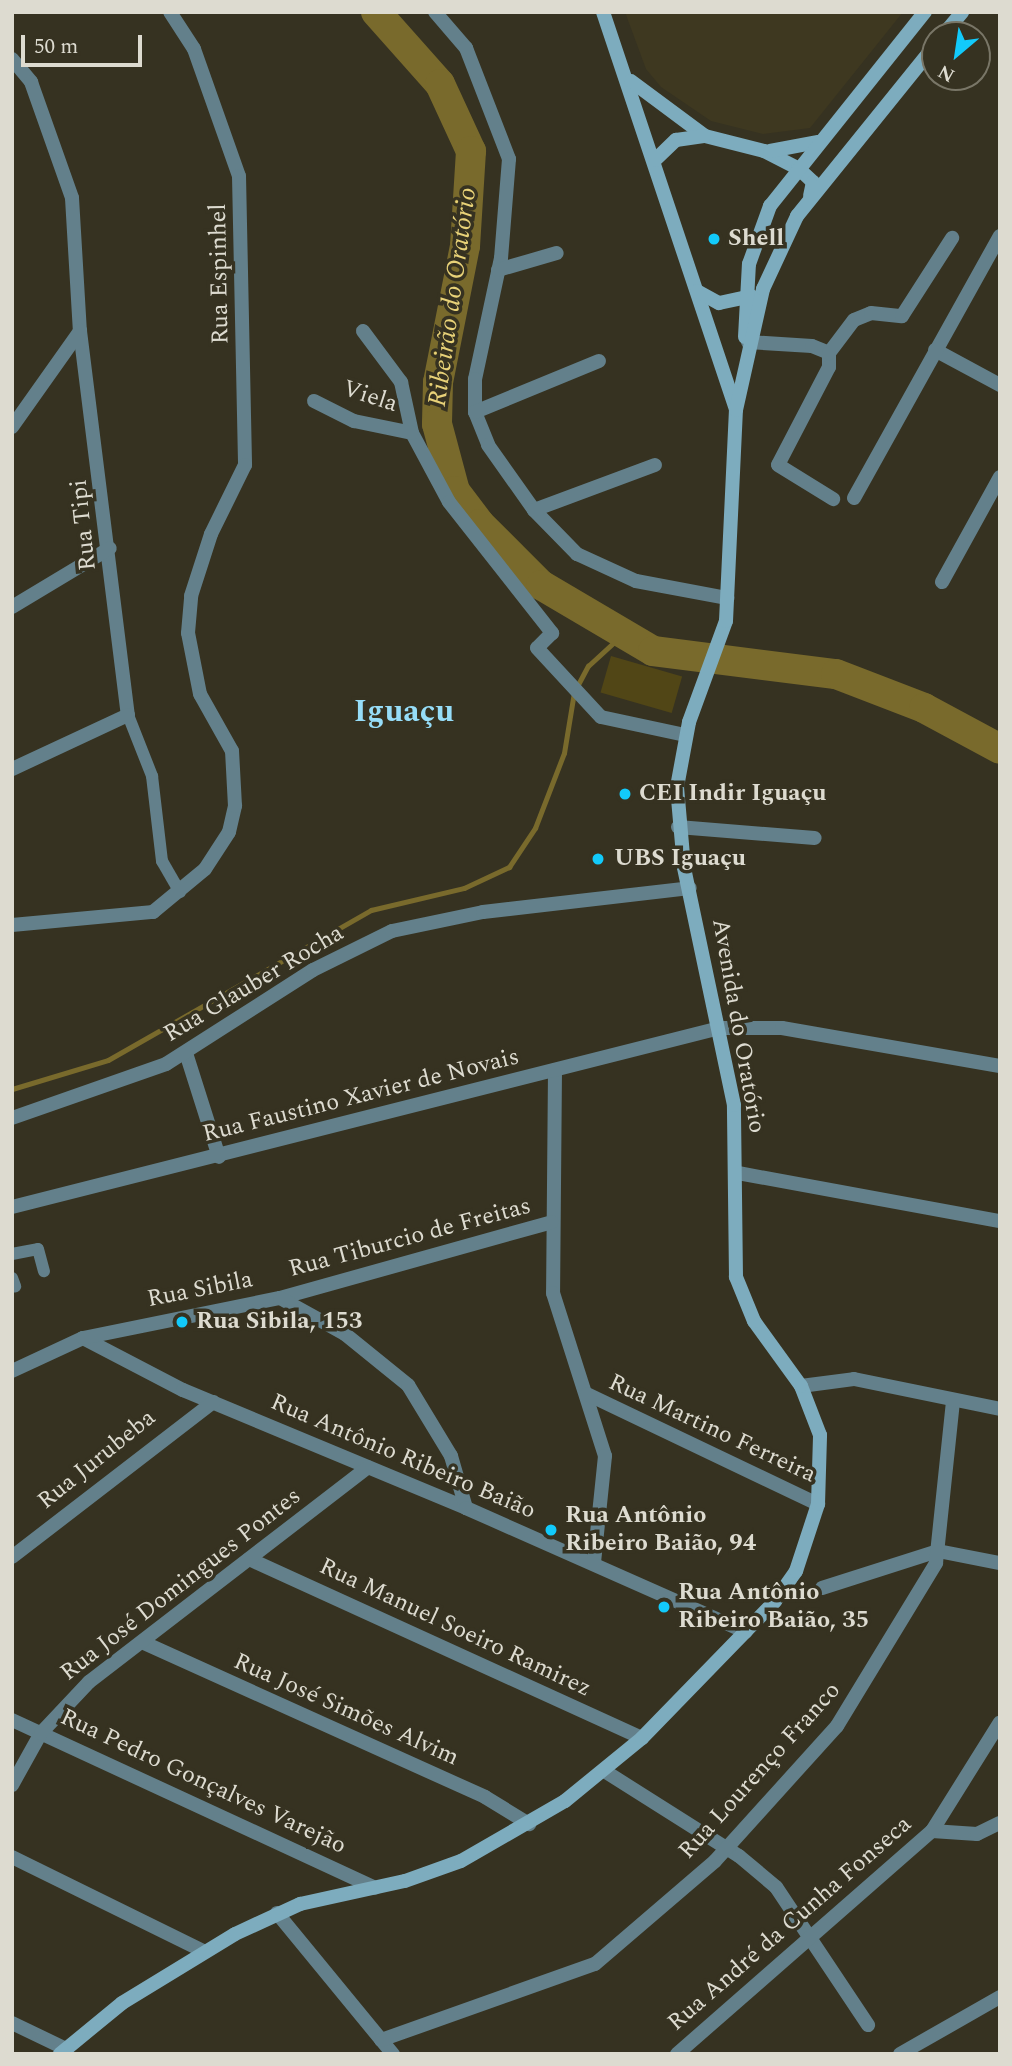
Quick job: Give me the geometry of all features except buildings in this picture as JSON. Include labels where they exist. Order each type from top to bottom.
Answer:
[{"type":"main road","points":[[603,12],[655,160],[736,410]]},
{"type":"main road","points":[[746,347],[745,299],[762,222],[798,168],[925,12]]},
{"type":"main road","name":"Avenida do Oratório","points":[[63,2051],[122,2003],[203,1951],[277,1913],[375,1888],[461,1861],[529,1824],[606,1772],[642,1738],[747,1632],[796,1571],[818,1504],[820,1435],[801,1386],[741,1299],[738,1173],[720,1028],[678,827],[687,728],[726,621],[736,410],[746,347],[763,289],[806,203],[921,62]]},
{"type":"main road","points":[[625,75],[660,108],[705,136],[764,151],[798,168],[813,182],[806,203]]},
{"type":"main road","points":[[655,160],[676,140],[705,136]]},
{"type":"main road","points":[[764,151],[793,151],[820,142]]},
{"type":"main road","points":[[697,291],[719,303],[745,299],[763,289]]},
{"type":"street","name":"Rua Espinhel","points":[[170,12],[194,49],[239,176],[245,465],[211,534],[191,596],[188,633],[200,694],[232,751],[235,806],[216,855],[180,892]]},
{"type":"street","points":[[435,12],[466,48],[506,148],[509,183],[498,270],[475,379],[475,412],[496,460],[534,510],[594,563],[636,581],[727,598]]},
{"type":"street","name":"Rua Tipi","points":[[12,60],[32,82],[68,178],[78,234],[80,331],[110,548],[128,715]]},
{"type":"street","points":[[854,498],[1000,236]]},
{"type":"street","points":[[833,499],[778,465],[829,367],[829,353],[854,320],[871,313],[902,316],[952,238]]},
{"type":"street","points":[[498,270],[558,253]]},
{"type":"street","points":[[12,427],[80,331]]},
{"type":"street","points":[[363,331],[401,382],[412,433],[449,502],[539,613],[552,633],[537,648],[601,717],[687,728]]},
{"type":"street","points":[[746,347],[812,346],[829,353]]},
{"type":"street","points":[[935,350],[1000,385]]},
{"type":"street","points":[[475,412],[598,361]]},
{"type":"street","name":"Viela","points":[[314,401],[354,421],[412,433]]},
{"type":"street","points":[[534,510],[655,465]]},
{"type":"street","points":[[942,582],[1000,477]]},
{"type":"street","points":[[12,607],[110,548]]},
{"type":"street","points":[[12,769],[128,715],[152,776],[162,861],[180,892],[147,914],[12,925]]},
{"type":"street","points":[[678,827],[815,838]]},
{"type":"street","name":"Rua Glauber Rocha","points":[[12,1118],[186,1053],[266,998],[392,931],[483,912],[690,888]]},
{"type":"street","name":"Rua Faustino Xavier de Novais","points":[[12,1207],[219,1157],[720,1028],[782,1028],[1000,1066]]},
{"type":"street","points":[[186,1053],[219,1157]]},
{"type":"street","points":[[555,1070],[552,1222],[555,1313],[587,1394],[605,1456],[594,1563]]},
{"type":"street","points":[[738,1173],[1000,1221]]},
{"type":"street","name":"Rua Tiburcio de Freitas","points":[[280,1298],[552,1222]]},
{"type":"street","points":[[12,1254],[38,1249],[44,1271]]},
{"type":"street","name":"Rua Sibila","points":[[12,1371],[83,1338],[280,1298],[345,1334],[408,1385],[451,1456],[466,1508]]},
{"type":"street","name":"Rua Antônio Ribeiro Baião","points":[[83,1338],[213,1402],[594,1563],[747,1632]]},
{"type":"street","points":[[801,1386],[854,1379],[1000,1409]]},
{"type":"street","name":"Rua Martino Ferreira","points":[[587,1394],[818,1504]]},
{"type":"street","name":"Rua Lourenço Franco","points":[[381,2040],[576,1976],[726,1849],[837,1726],[924,1590],[938,1551],[953,1400]]},
{"type":"street","name":"Rua Jurubeba","points":[[12,1557],[213,1402]]},
{"type":"street","name":"Rua José Domingues Pontes","points":[[12,1786],[41,1733],[89,1682],[368,1467]]},
{"type":"street","points":[[822,1588],[938,1551],[1000,1563]]},
{"type":"street","name":"Rua Manuel Soeiro Ramirez","points":[[249,1559],[642,1738]]},
{"type":"street","name":"Rua José Simões Alvim","points":[[142,1642],[485,1797],[529,1824]]},
{"type":"street","name":"Rua Pedro Gonçalves Varejão","points":[[12,1720],[375,1888]]},
{"type":"street","name":"Rua André da Cunha Fonseca","points":[[677,2054],[932,1831],[1000,1722]]},
{"type":"street","points":[[606,1772],[726,1849],[776,1887],[868,2025]]},
{"type":"street","points":[[932,1831],[977,1834],[1000,1823]]},
{"type":"street","points":[[12,1857],[203,1951]]},
{"type":"street","points":[[277,1913],[393,2054]]},
{"type":"street","points":[[900,2054],[1000,1997]]},
{"type":"street","points":[[12,2022],[63,2051]]},
{"type":"shaded area","points":[[625,12],[903,12],[810,128],[763,134],[711,121],[661,87],[646,69]]},
{"type":"shaded area","points":[[611,656],[682,676],[672,713],[601,693]]},
{"type":"waterway","name":"Ribeirão do Oratório","points":[[376,12],[440,84],[471,151],[465,246],[438,382],[437,424],[455,491],[480,524],[541,585],[653,651],[836,674],[924,708],[1000,749]]},
{"type":"waterway","points":[[12,1089],[108,1060],[371,910],[464,888],[509,867],[535,828],[564,753],[574,692],[588,666],[624,633]]},
{"type":"place","name":"Shell","points":[[714,239]]},
{"type":"place","name":"CEI Indir Iguaçu","points":[[625,794]]},
{"type":"place","name":"UBS Iguaçu","points":[[598,859]]},
{"type":"place","name":"Rua Sibila, 153","points":[[182,1322]]},
{"type":"place","name":"Rua Antônio Ribeiro Baião, 94","points":[[551,1530]]},
{"type":"place","name":"Rua Antônio Ribeiro Baião, 35","points":[[664,1607]]},
{"type":"district","name":"Iguaçu","points":[[404,712]]}]
